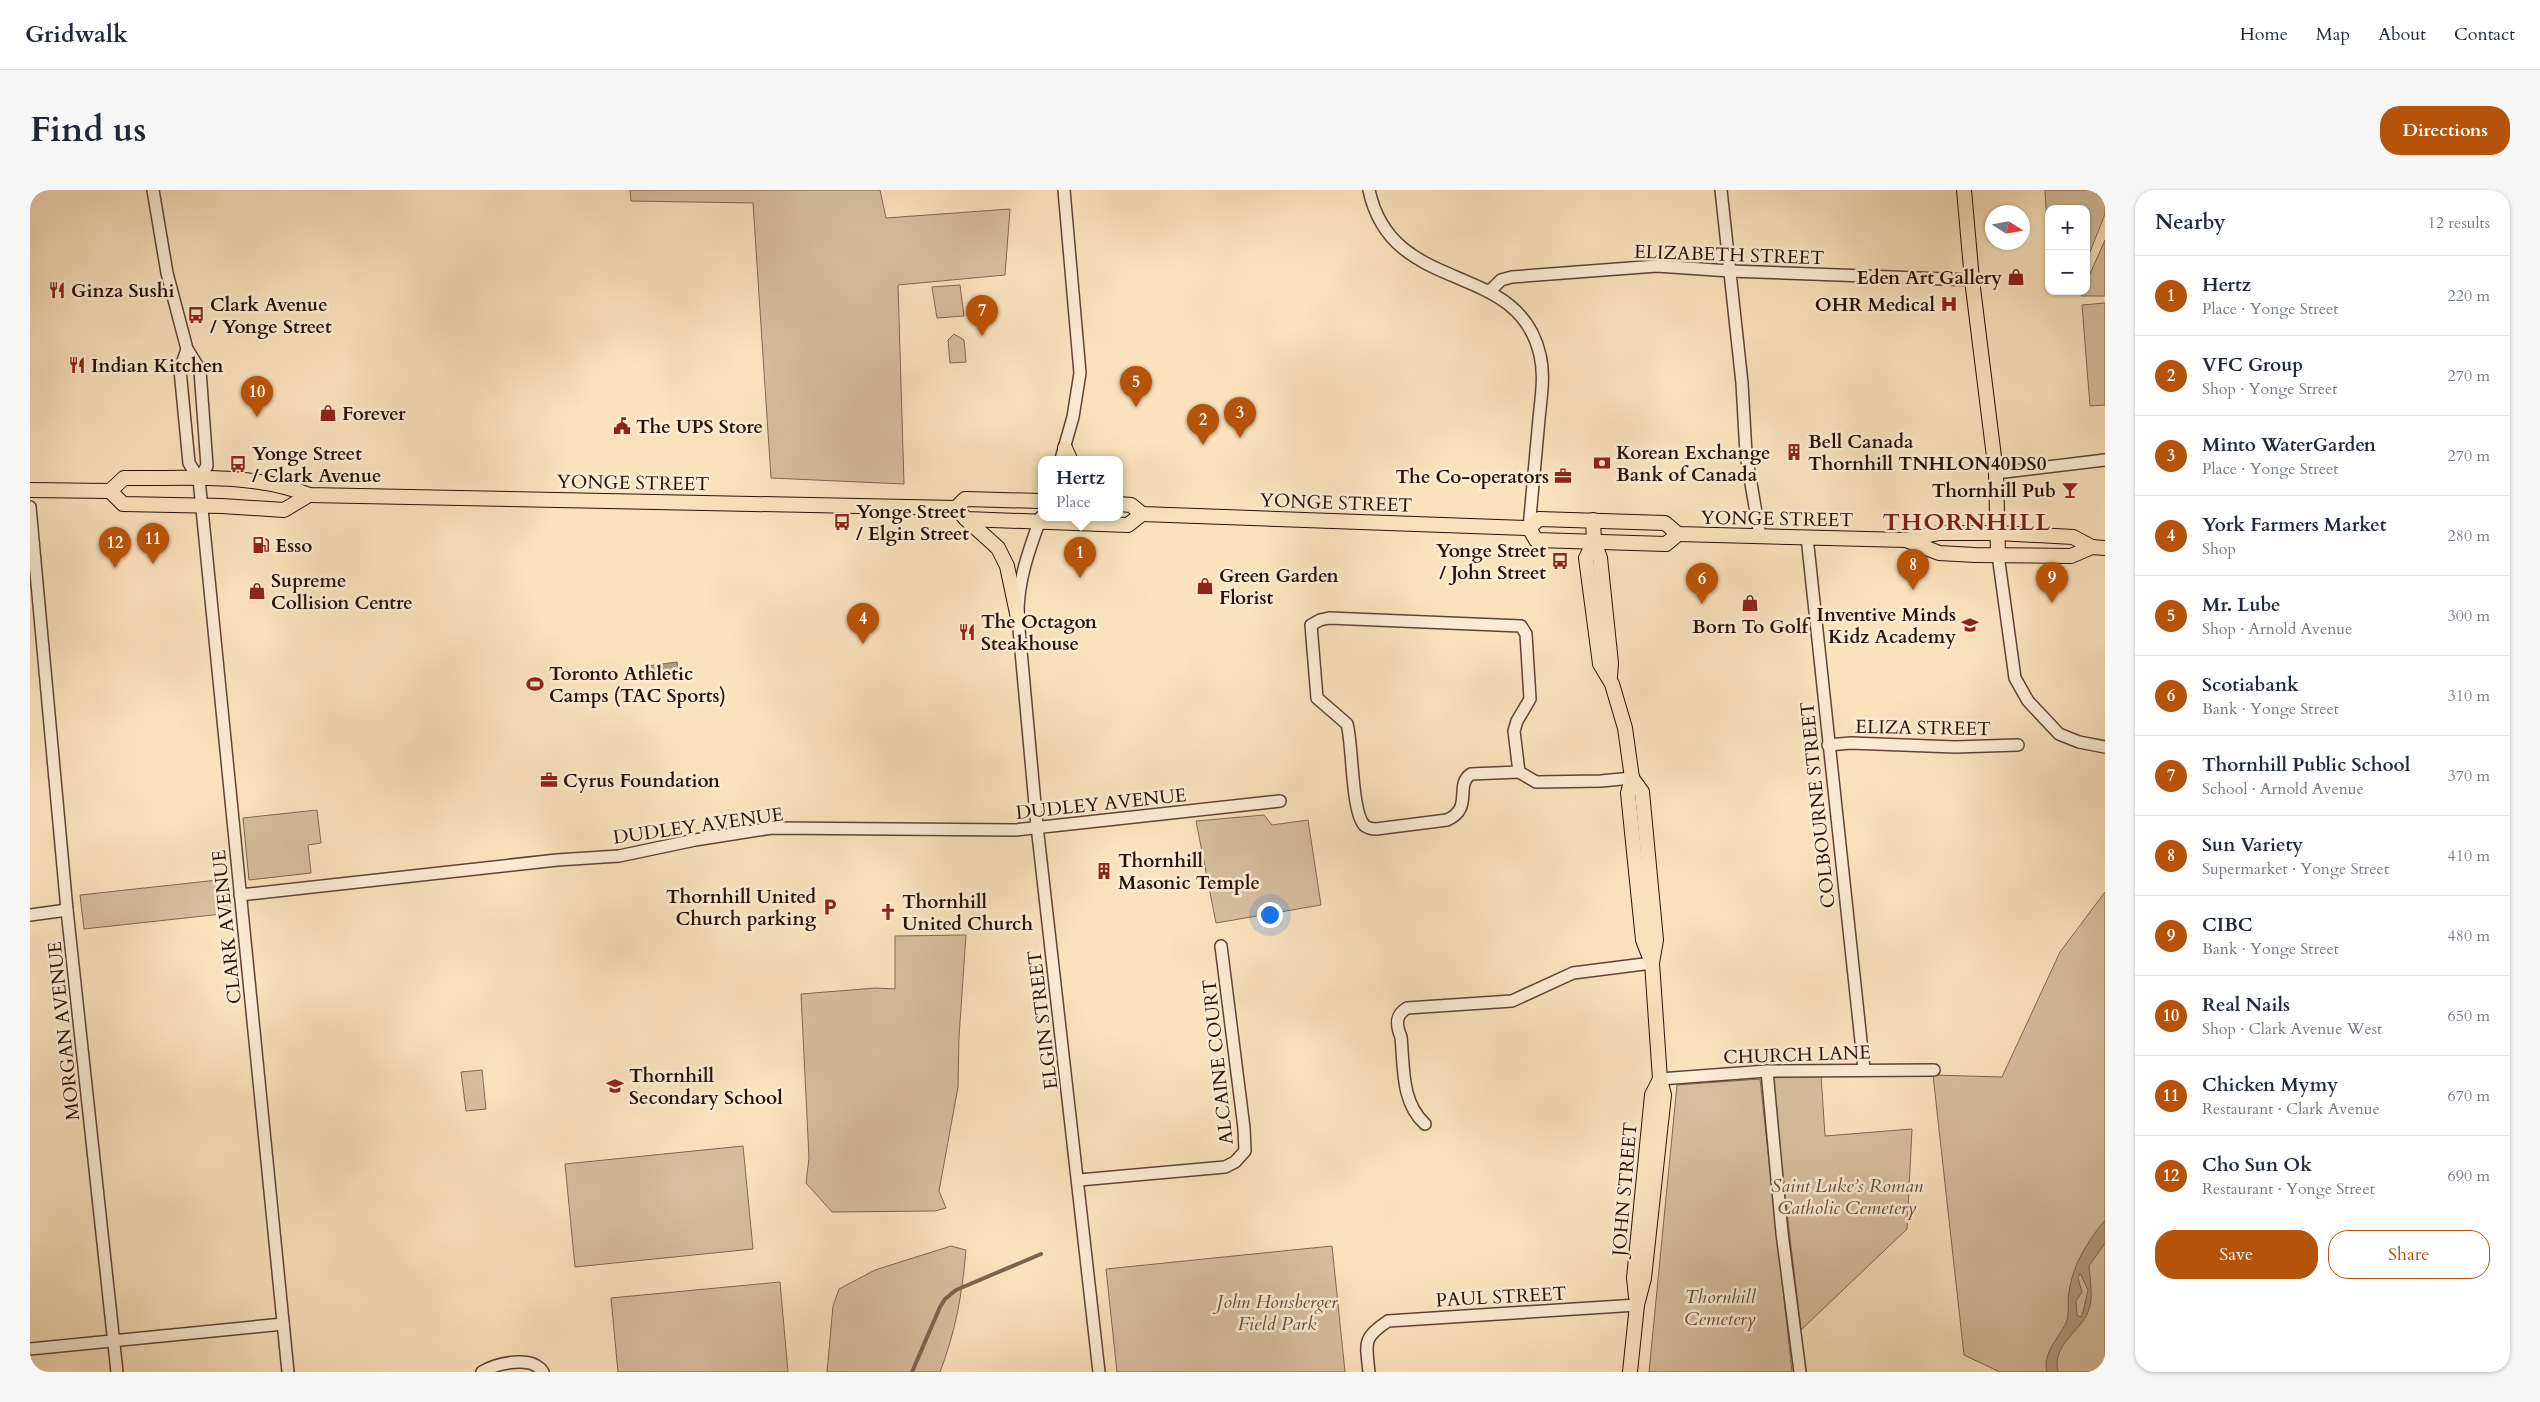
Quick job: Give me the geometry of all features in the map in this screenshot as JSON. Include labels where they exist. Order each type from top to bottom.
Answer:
[{"type":"main road","points":[[1964,190],[1972,280],[1996,474],[1998,555]]},
{"type":"main road","name":"YONGE STREET","points":[[110,491],[124,478],[222,479],[285,486],[309,496],[956,508],[965,499],[1038,501]]},
{"type":"main road","points":[[30,490],[110,491],[123,504],[284,510],[309,496]]},
{"type":"main road","name":"YONGE STREET","points":[[1123,504],[1130,505],[1142,514],[1529,528],[1539,519],[1665,523],[1678,534],[1906,540],[1939,533],[1998,533],[2073,537],[2099,548]]},
{"type":"main road","points":[[956,508],[998,548],[1007,566],[1018,618]]},
{"type":"main road","name":"YONGE STREET","points":[[1058,521],[1128,525],[1142,514]]},
{"type":"main road","name":"YONGE STREET","points":[[966,519],[1038,520]]},
{"type":"main road","name":"JOHN STREET","points":[[1593,520],[1594,542],[1586,558],[1600,664],[1610,677],[1625,728],[1632,778],[1628,793],[1643,940],[1652,963],[1660,1079],[1652,1095],[1634,1278],[1637,1305],[1630,1372]]},
{"type":"main road","name":"YONGE STREET","points":[[1529,528],[1536,540],[1666,544],[1678,534]]},
{"type":"main road","name":"YONGE STREET","points":[[1906,540],[1939,553],[2072,556],[2099,548]]},
{"type":"street","points":[[153,190],[162,251],[187,349],[200,370],[207,466],[200,479],[189,463],[180,370],[187,349]]},
{"type":"street","points":[[1064,190],[1080,373],[1065,456]]},
{"type":"street","points":[[1369,190],[1372,203],[1381,223],[1407,253],[1429,266],[1490,291],[1520,314],[1532,332],[1540,356],[1542,391],[1529,528]]},
{"type":"street","points":[[1721,190],[1742,383],[1746,454],[1760,536]]},
{"type":"street","name":"ELIZABETH STREET","points":[[1490,291],[1501,280],[1550,273],[1657,266],[1730,271],[1972,280]]},
{"type":"street","points":[[1996,474],[2105,460]]},
{"type":"street","name":"CLARK AVENUE","points":[[200,479],[201,506],[288,1372]]},
{"type":"street","name":"MORGAN AVENUE","points":[[30,507],[68,910],[117,1372]]},
{"type":"street","name":"ELGIN STREET","points":[[1040,521],[1018,591],[1018,618],[1037,826],[1079,1180],[1099,1372]]},
{"type":"street","name":"COLBOURNE STREET","points":[[1807,537],[1864,1069]]},
{"type":"street","points":[[1998,555],[2014,678],[2028,701],[2059,734],[2079,742],[2105,747]]},
{"type":"street","points":[[1519,772],[1514,731],[1516,721],[1530,699],[1526,634],[1521,626],[1329,618],[1320,620],[1311,626],[1317,698],[1347,724],[1357,811],[1364,825],[1376,830],[1447,820],[1455,816],[1463,806],[1464,783],[1467,776],[1472,774],[1519,772],[1536,782],[1601,781],[1632,778]]},
{"type":"street","name":"ELIZA STREET","points":[[1828,745],[1851,743],[1955,747],[2018,745]]},
{"type":"street","name":"DUDLEY AVENUE","points":[[240,895],[557,860],[619,856],[695,840],[772,828],[1015,830],[1037,826],[1280,802]]},
{"type":"street","points":[[30,915],[68,910]]},
{"type":"street","name":"ALCAINE COURT","points":[[1079,1180],[1226,1167],[1236,1162],[1245,1152],[1244,1128],[1221,946]]},
{"type":"street","points":[[1425,1124],[1414,1115],[1408,1103],[1401,1037],[1397,1027],[1397,1018],[1400,1012],[1407,1008],[1512,1000],[1573,973],[1652,963]]},
{"type":"street","name":"CHURCH LANE","points":[[1660,1079],[1767,1072],[1864,1069],[1934,1070]]},
{"type":"street","points":[[1767,1072],[1782,1233],[1800,1372]]},
{"type":"street","name":"PAUL STREET","points":[[1369,1372],[1367,1346],[1372,1332],[1388,1321],[1637,1305]]},
{"type":"street","points":[[30,1349],[113,1339],[284,1324]]},
{"type":"street","points":[[482,1372],[524,1362],[539,1366],[543,1372]]},
{"type":"green space","points":[[630,190],[880,190],[886,218],[1010,209],[1005,275],[898,285],[904,484],[771,478],[753,203],[631,201]]},
{"type":"green space","points":[[2045,190],[2105,190],[2105,214],[2090,252],[2090,205],[2046,205]]},
{"type":"green space","points":[[2105,240],[2105,296],[2081,296],[2090,295],[2090,274]]},
{"type":"green space","points":[[960,285],[964,316],[937,318],[932,287]]},
{"type":"green space","points":[[2105,303],[2105,405],[2090,406],[2082,305]]},
{"type":"green space","points":[[954,334],[964,340],[966,362],[950,363],[948,340]]},
{"type":"green space","points":[[317,810],[321,843],[308,845],[311,873],[249,880],[243,818]]},
{"type":"green space","points":[[1264,815],[1272,825],[1308,820],[1321,905],[1216,923],[1196,821]]},
{"type":"green space","points":[[227,879],[231,913],[84,929],[80,895]]},
{"type":"green space","points":[[2105,892],[2105,1372],[2000,1372],[1964,1355],[1933,1075],[2002,1077],[2060,952]]},
{"type":"green space","points":[[966,935],[959,1037],[958,1087],[939,1191],[946,1208],[935,1211],[832,1212],[806,1183],[809,1158],[801,994],[876,988],[895,989],[895,936]]},
{"type":"green space","points":[[482,1070],[486,1109],[466,1111],[461,1072]]},
{"type":"green space","name":"Saint Luke’s Roman Catholic Cemetery","points":[[1821,1075],[1825,1136],[1912,1129],[1907,1229],[1801,1330],[1771,1078]]},
{"type":"green space","name":"Thornhill Cemetery","points":[[1760,1079],[1792,1372],[1649,1372],[1677,1085]]},
{"type":"green space","points":[[743,1146],[753,1249],[575,1267],[565,1164]]},
{"type":"green space","points":[[951,1246],[966,1250],[958,1312],[940,1372],[827,1372],[833,1306],[839,1289],[875,1270]]},
{"type":"green space","name":"John Honsberger Field Park","points":[[1332,1246],[1345,1372],[1117,1372],[1106,1269]]},
{"type":"green space","points":[[780,1282],[788,1372],[618,1372],[611,1298]]},
{"type":"shaded area","points":[[677,662],[679,675],[650,679],[648,666]]},
{"type":"shaded area","points":[[2105,1220],[2105,1243],[2089,1266],[2091,1295],[2088,1312],[2085,1319],[2068,1339],[2059,1354],[2057,1362],[2058,1372],[2047,1372],[2046,1365],[2049,1352],[2066,1323],[2069,1292],[2074,1272],[2082,1253]],"holes":[[[2080,1273],[2088,1290],[2082,1316],[2080,1317],[2077,1315],[2076,1301],[2082,1292],[2078,1278]]]},
{"type":"waterway","points":[[912,1372],[945,1299],[956,1290],[1041,1254]]},
{"type":"place","name":"Eden Art Gallery","points":[[2016,277]]},
{"type":"place","name":"Ginza Sushi","points":[[57,290]]},
{"type":"place","name":"OHR Medical","points":[[1949,304]]},
{"type":"place","name":"Clark Avenue / Yonge Street","points":[[196,315]]},
{"type":"place","name":"Thornhill Public School","points":[[982,336]]},
{"type":"place","name":"Indian Kitchen","points":[[77,365]]},
{"type":"place","name":"Mr. Lube","points":[[1136,407]]},
{"type":"place","name":"Forever","points":[[328,413]]},
{"type":"place","name":"Real Nails","points":[[257,417]]},
{"type":"place","name":"The UPS Store","points":[[622,426]]},
{"type":"place","name":"Minto WaterGarden","points":[[1240,438]]},
{"type":"place","name":"VFC Group","points":[[1203,445]]},
{"type":"place","name":"Bell Canada Thornhill TNHLON40DS0","points":[[1794,452]]},
{"type":"place","name":"Korean Exchange Bank of Canada","points":[[1602,463]]},
{"type":"place","name":"Yonge Street / Clark Avenue","points":[[238,464]]},
{"type":"place","name":"The Co-operators","points":[[1563,476]]},
{"type":"place","name":"Thornhill Pub","points":[[2070,490]]},
{"type":"place","name":"Yonge Street / Elgin Street","points":[[842,522]]},
{"type":"place","name":"Esso","points":[[261,545]]},
{"type":"place","name":"Yonge Street / John Street","points":[[1560,561]]},
{"type":"place","name":"Chicken Mymy","points":[[153,564]]},
{"type":"place","name":"Cho Sun Ok","points":[[115,568]]},
{"type":"place","name":"Hertz","points":[[1080,578]]},
{"type":"place","name":"Green Garden Florist","points":[[1205,586]]},
{"type":"place","name":"Sun Variety","points":[[1913,590]]},
{"type":"place","name":"Supreme Collision Centre","points":[[257,591]]},
{"type":"place","name":"Born To Golf","points":[[1750,603]]},
{"type":"place","name":"CIBC","points":[[2052,603]]},
{"type":"place","name":"Scotiabank","points":[[1702,604]]},
{"type":"place","name":"Inventive Minds Kidz Academy","points":[[1970,625]]},
{"type":"place","name":"The Octagon Steakhouse","points":[[967,632]]},
{"type":"place","name":"York Farmers Market","points":[[863,644]]},
{"type":"place","name":"Toronto Athletic Camps (TAC Sports)","points":[[535,684]]},
{"type":"place","name":"Cyrus Foundation","points":[[549,780]]},
{"type":"place","name":"Thornhill Masonic Temple","points":[[1104,871]]},
{"type":"place","name":"Thornhill United Church parking","points":[[830,907]]},
{"type":"place","name":"Thornhill United Church","points":[[888,912]]},
{"type":"place","name":"Thornhill Secondary School","points":[[615,1086]]},
{"type":"district","name":"THORNHILL","points":[[1967,522]]}]
